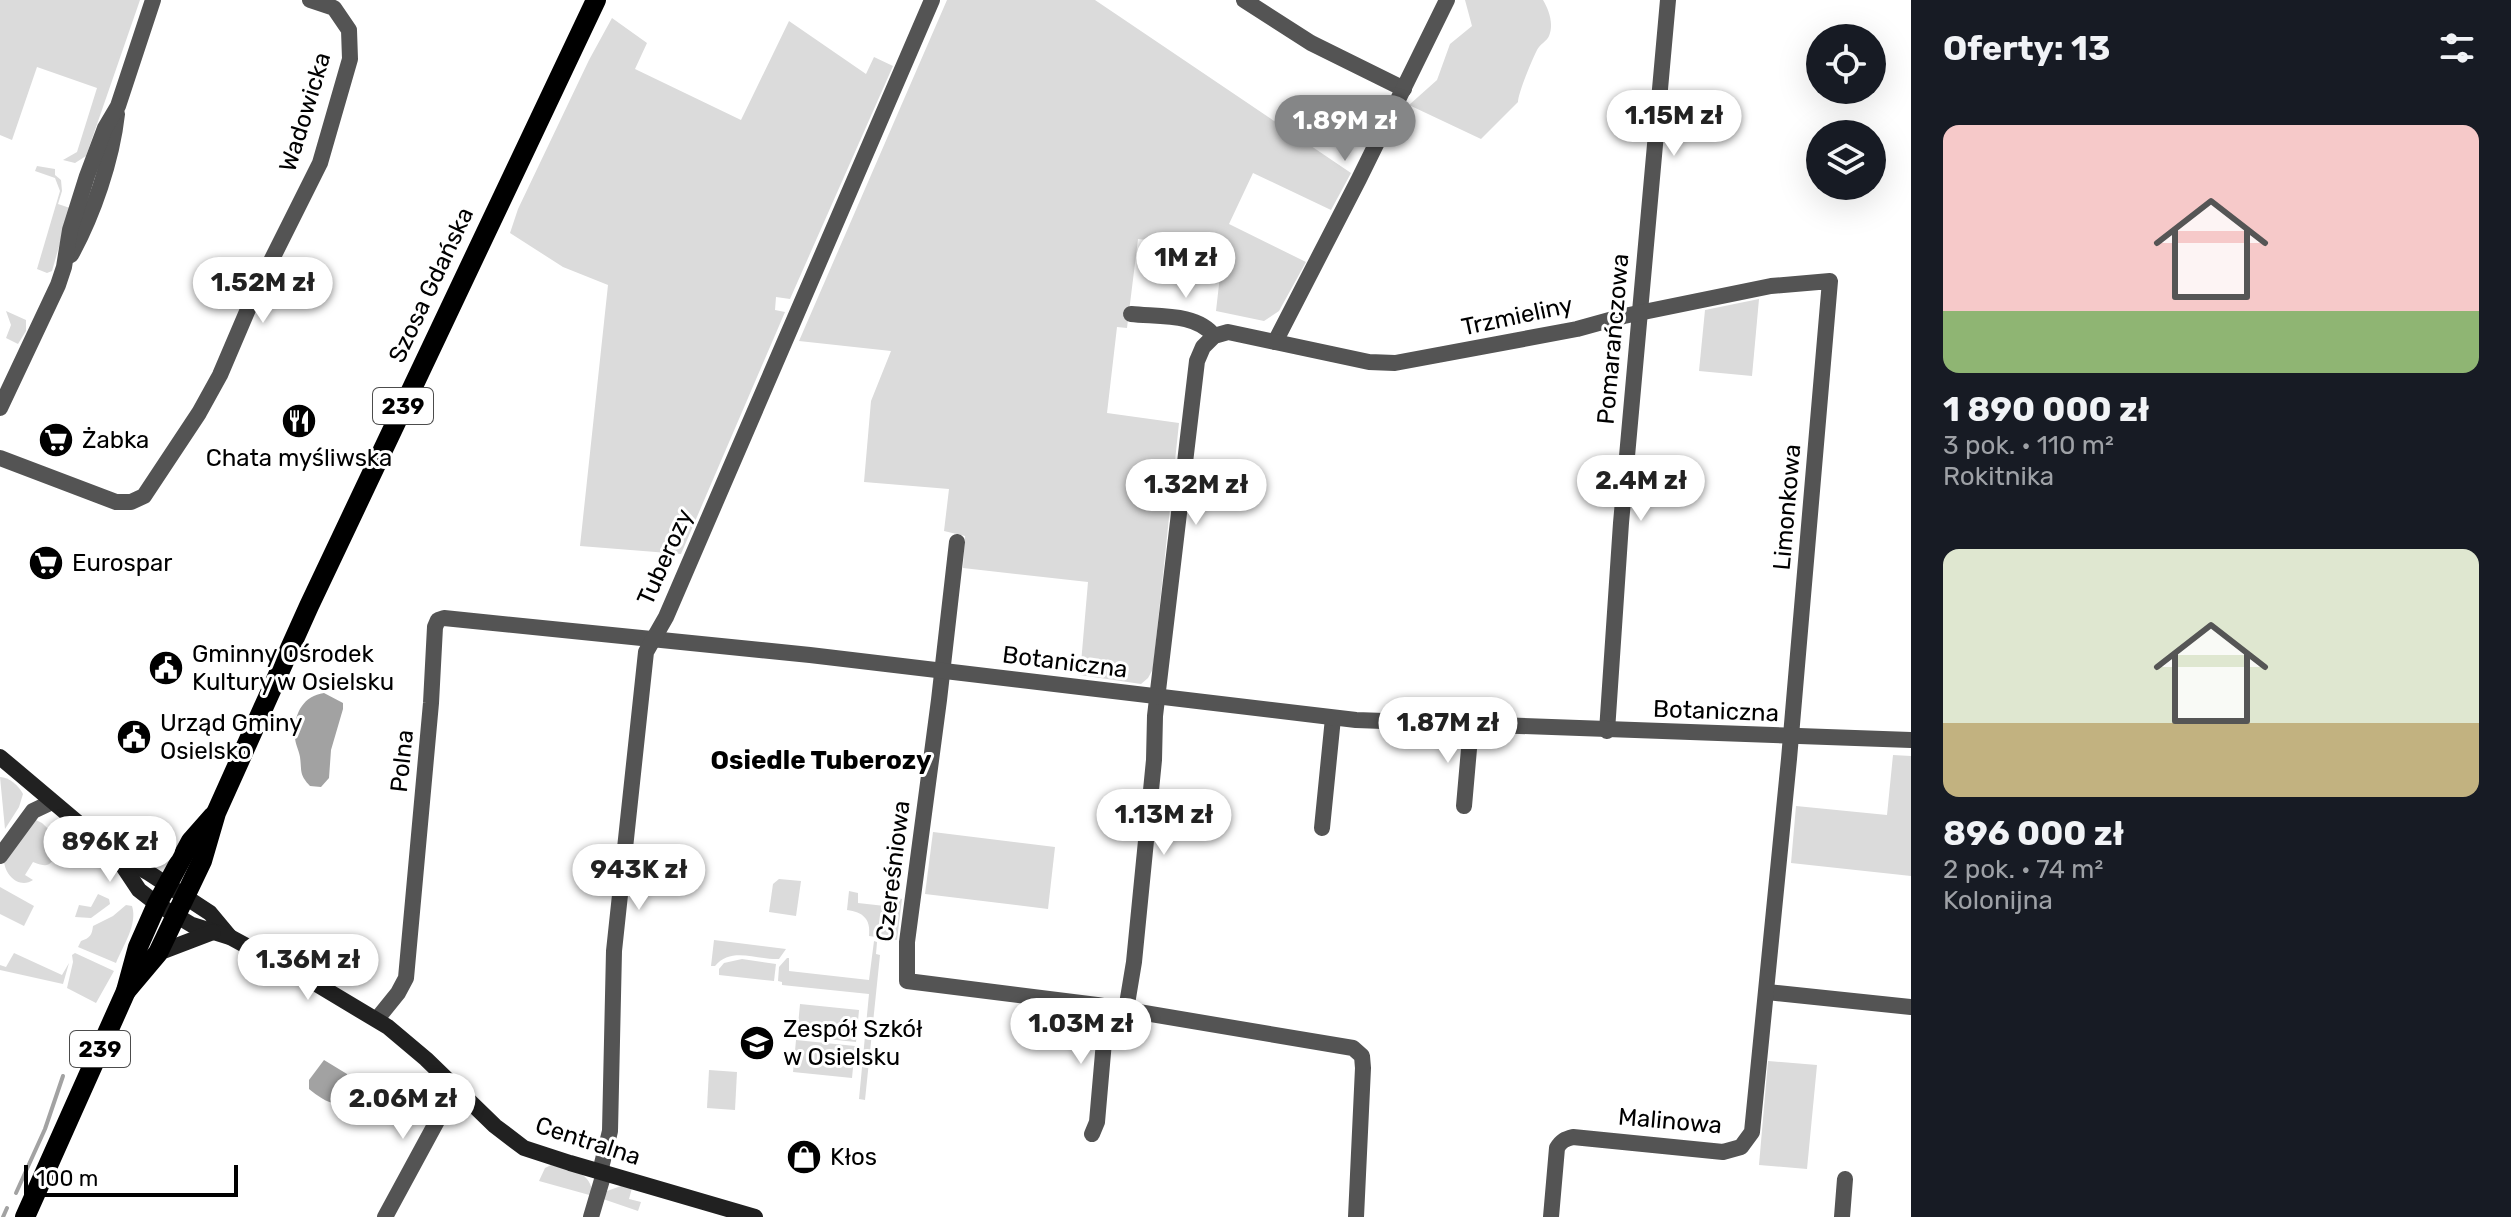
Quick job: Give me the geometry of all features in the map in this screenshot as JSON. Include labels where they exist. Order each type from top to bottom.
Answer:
[{"type":"main road","name":"Szosa Gdańska","points":[[126,991],[158,953],[176,916],[176,891],[191,841],[216,813],[346,527],[596,0]]},
{"type":"main road","name":"Szosa Gdańska","points":[[25,1217],[126,991],[138,947],[157,904],[176,891]]},
{"type":"street","points":[[0,408],[43,320],[64,267],[83,234],[115,131],[118,106],[153,0]]},
{"type":"street","name":"Wadowicka","points":[[0,458],[116,502],[131,502],[144,496],[159,476],[220,375],[255,293],[320,163],[350,59],[349,30],[334,8],[310,0]]},
{"type":"street","name":"Tuberozy","points":[[591,1217],[610,1131],[614,951],[645,657],[670,607],[932,0]]},
{"type":"street","points":[[1244,0],[1311,43],[1404,89]]},
{"type":"street","points":[[1275,342],[1447,0]]},
{"type":"street","name":"Pomarańczowa","points":[[1607,731],[1621,523],[1668,0]]},
{"type":"street","name":"Trzmieliny","points":[[1131,314],[1195,321],[1208,328],[1208,341],[1228,332],[1369,362],[1395,363],[1577,329],[1639,313],[1781,285],[1830,281]]},
{"type":"street","name":"Limonkowa","points":[[1790,737],[1830,281]]},
{"type":"street","points":[[1126,1010],[1134,962],[1186,437],[1197,361],[1208,341]]},
{"type":"street","name":"Czereśniowa","points":[[957,542],[907,942],[907,981],[1107,1007]]},
{"type":"street","name":"Polna","points":[[377,1019],[406,978],[438,620],[449,617],[654,638]]},
{"type":"street","name":"Botaniczna","points":[[654,638],[1333,718],[1471,726],[1911,740]]},
{"type":"street","points":[[1322,828],[1333,718]]},
{"type":"street","points":[[1464,806],[1471,726]]},
{"type":"street","name":"Malinowa","points":[[1551,1217],[1557,1148],[1566,1139],[1573,1137],[1723,1152],[1747,1141],[1753,1124],[1790,737]]},
{"type":"street","points":[[0,757],[115,854]]},
{"type":"street","points":[[0,856],[33,811],[52,802]]},
{"type":"street","name":"Centralna","points":[[115,854],[139,890],[176,916],[192,925],[230,937],[377,1019],[404,1039],[495,1126],[524,1148],[755,1217]]},
{"type":"street","name":"Centralna","points":[[115,854],[210,913],[230,937]]},
{"type":"street","points":[[158,953],[213,932]]},
{"type":"street","points":[[1767,992],[1911,1007]]},
{"type":"street","points":[[1092,1134],[1097,1122],[1107,1007],[1342,1045],[1358,1051],[1362,1056],[1363,1068],[1356,1217]]},
{"type":"street","points":[[385,1217],[457,1089]]},
{"type":"street","points":[[1842,1217],[1845,1179]]},
{"type":"shaded area","points":[[0,0],[140,0],[86,156],[75,163],[63,160],[77,152],[97,88],[37,67],[12,140],[0,135]]},
{"type":"shaded area","points":[[947,0],[1095,0],[1351,173],[1331,210],[1253,173],[1229,224],[1306,262],[1279,311],[1264,321],[1216,311],[1223,249],[1138,239],[1127,328],[1117,327],[1107,413],[1179,423],[1153,669],[1141,684],[1080,675],[1088,582],[963,568],[965,536],[944,531],[949,489],[864,482],[871,401],[891,351],[799,341]]},
{"type":"shaded area","points":[[1465,0],[1543,0],[1551,22],[1549,36],[1538,48],[1518,102],[1481,139],[1409,105],[1437,80],[1450,44],[1472,26]]},
{"type":"shaded area","points":[[612,18],[647,43],[635,69],[741,120],[789,21],[866,74],[874,57],[893,66],[790,299],[776,297],[775,310],[785,312],[681,554],[580,546],[608,285],[563,267],[510,233],[518,209]]},
{"type":"shaded area","points":[[37,166],[55,169],[62,191],[58,204],[70,208],[52,271],[47,273],[37,269],[60,191],[55,178],[35,171]]},
{"type":"shaded area","points":[[1759,299],[1752,376],[1699,371],[1705,310]]},
{"type":"shaded area","points":[[6,311],[26,320],[26,331],[18,344],[6,338],[11,325]]},
{"type":"shaded area","points":[[324,693],[343,703],[343,709],[331,750],[329,778],[321,787],[310,786],[302,773],[295,740],[297,715],[310,698]]},
{"type":"shaded area","points":[[1893,755],[1911,756],[1911,876],[1791,863],[1796,806],[1887,815]]},
{"type":"shaded area","points":[[0,777],[13,782],[23,794],[5,829]]},
{"type":"shaded area","points":[[34,819],[89,868],[58,853],[48,865],[33,862],[25,875],[33,880],[23,883],[14,880],[7,872],[4,861]]},
{"type":"shaded area","points":[[933,832],[1055,847],[1048,909],[925,894]]},
{"type":"shaded area","points":[[779,879],[801,881],[796,916],[769,912],[773,884]]},
{"type":"shaded area","points":[[0,887],[34,906],[24,926],[0,914]]},
{"type":"shaded area","points":[[849,891],[858,893],[858,903],[894,907],[896,897],[902,899],[897,940],[869,936],[865,917],[847,910]]},
{"type":"shaded area","points":[[98,894],[109,899],[110,904],[91,918],[75,917],[79,905],[91,907]]},
{"type":"shaded area","points":[[126,905],[132,906],[133,920],[116,963],[78,947],[90,936],[93,926]]},
{"type":"shaded area","points":[[714,940],[786,949],[779,959],[736,955],[711,966]]},
{"type":"shaded area","points":[[874,941],[877,942],[876,954],[880,955],[865,1100],[859,1099],[869,994],[782,985],[778,981],[779,967],[787,958],[789,971],[869,980]]},
{"type":"shaded area","points":[[14,953],[62,975],[69,963],[63,984],[0,970],[0,965],[6,967]]},
{"type":"shaded area","points":[[75,953],[114,971],[96,1003],[67,988],[72,955]]},
{"type":"shaded area","points":[[742,959],[776,964],[774,981],[719,975],[724,963]]},
{"type":"shaded area","points":[[800,1004],[859,1010],[856,1042],[797,1036]]},
{"type":"shaded area","points":[[796,1040],[855,1046],[852,1078],[793,1072]]},
{"type":"shaded area","points":[[324,1060],[347,1074],[349,1089],[340,1103],[328,1101],[309,1089],[309,1080]]},
{"type":"shaded area","points":[[1768,1061],[1817,1065],[1807,1169],[1759,1165]]},
{"type":"shaded area","points":[[709,1070],[737,1072],[735,1110],[707,1108]]},
{"type":"shaded area","points":[[551,1165],[584,1176],[589,1181],[593,1196],[539,1181],[545,1168]]},
{"type":"shaded area","points":[[621,1186],[632,1188],[629,1199],[641,1202],[638,1211],[603,1199],[607,1191]]},
{"type":"waterway","points":[[16,1193],[45,1129],[63,1076]]},
{"type":"waterway","points":[[3,1217],[7,1208]]},
{"type":"place","name":"Chata myśliwska","points":[[299,421]]},
{"type":"place","name":"Żabka","points":[[56,440]]},
{"type":"place","name":"Eurospar","points":[[46,563]]},
{"type":"place","name":"Gminny Ośrodek Kultury w Osielsku","points":[[166,668]]},
{"type":"place","name":"Urząd Gminy Osielsko","points":[[134,737]]},
{"type":"place","name":"Zespół Szkół w Osielsku","points":[[757,1043]]},
{"type":"place","name":"Kłos","points":[[804,1157]]},
{"type":"district","name":"Osiedle Tuberozy","points":[[821,760]]}]
